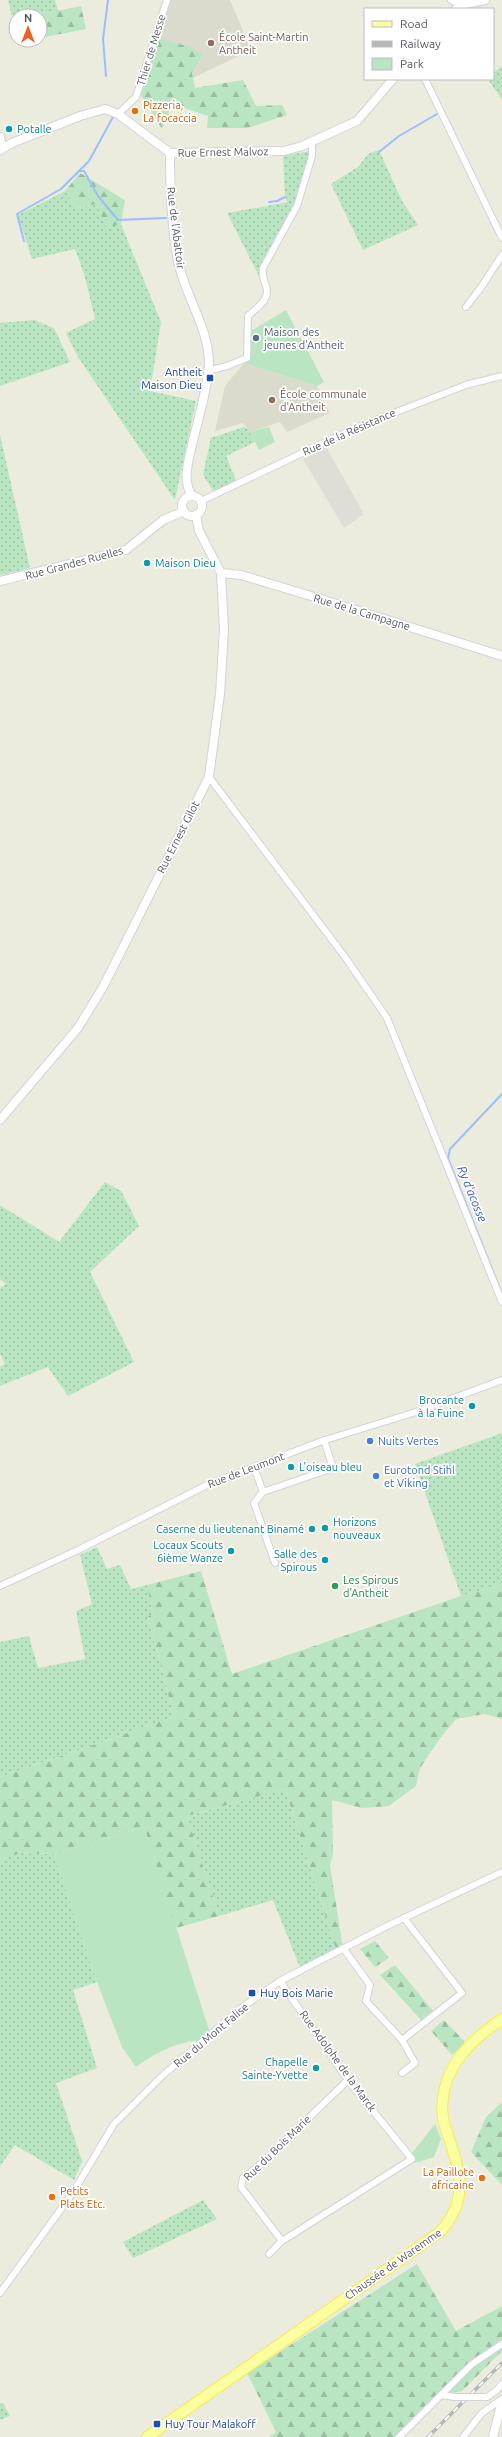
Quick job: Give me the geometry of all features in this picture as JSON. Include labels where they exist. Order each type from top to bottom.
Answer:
[{"type":"main road","name":"Chaussée de Waremme","points":[[147,2437],[440,2232],[446,2226],[453,2216],[460,2191],[456,2163],[443,2120],[442,2100],[445,2086],[462,2053],[474,2041],[502,2019]]},
{"type":"street","points":[[451,0],[459,5],[485,0]]},
{"type":"street","name":"Thier de Messe","points":[[118,114],[136,97],[166,1]]},
{"type":"street","name":"Rue Ernest Malvoz","points":[[1,149],[80,116],[105,109],[118,114],[170,152],[284,151],[312,141],[357,121],[392,80]]},
{"type":"street","points":[[425,80],[502,238]]},
{"type":"street","points":[[0,137],[1,149]]},
{"type":"street","points":[[208,371],[227,366],[247,358],[248,316],[264,302],[266,287],[262,274],[263,268],[297,206],[312,156],[312,141]]},
{"type":"street","name":"Rue de l'Abattoir","points":[[170,152],[171,209],[178,262],[207,343],[208,371],[186,478],[187,488],[192,496]]},
{"type":"street","points":[[466,306],[482,286],[502,255]]},
{"type":"street","name":"Rue de la Résistance","points":[[201,500],[355,428],[466,385],[502,376]]},
{"type":"street","points":[[192,496],[201,500],[201,510],[196,515],[189,515],[184,511],[184,500],[192,496]]},
{"type":"street","name":"Rue Grandes Ruelles","points":[[0,581],[126,550],[163,520],[184,511]]},
{"type":"street","name":"Rue Ernest Gilot","points":[[0,1120],[78,1028],[103,987],[209,777],[220,686],[224,630],[221,573],[199,531],[196,515]]},
{"type":"street","name":"Rue de la Campagne","points":[[221,573],[241,576],[299,592],[502,656]]},
{"type":"street","points":[[209,777],[345,957],[387,1018],[502,1302]]},
{"type":"street","name":"Rue de Leumont","points":[[0,1586],[78,1550],[207,1485],[324,1440],[416,1412],[502,1380]]},
{"type":"street","points":[[275,1563],[254,1503],[263,1492],[333,1468],[324,1440]]},
{"type":"street","points":[[254,1467],[263,1492]]},
{"type":"street","name":"Rue du Mont Falise","points":[[0,2294],[72,2194],[114,2124],[161,2078],[241,2008],[280,1981],[404,1918],[502,1872]]},
{"type":"street","points":[[402,2040],[462,1993],[404,1918]]},
{"type":"street","points":[[344,1948],[370,1985],[366,2001],[402,2040],[416,2063],[402,2073]]},
{"type":"street","name":"Rue Adolphe de la Marck","points":[[280,1981],[348,2080],[412,2160],[282,2241]]},
{"type":"street","name":"Rue du Bois Marie","points":[[282,2241],[241,2187],[243,2178],[262,2163],[348,2080]]},
{"type":"street","points":[[269,2254],[282,2241]]},
{"type":"street","points":[[400,2437],[472,2364],[502,2344]]},
{"type":"street","points":[[441,2395],[454,2397],[487,2397],[502,2384]]},
{"type":"street","points":[[463,2437],[482,2413],[502,2400]]},
{"type":"street","points":[[493,2437],[502,2400]]},
{"type":"shaded area","name":"École Saint-Martin Antheit","points":[[172,0],[230,0],[251,50],[193,78],[192,73],[203,55],[158,38],[169,2]]},
{"type":"shaded area","name":"École communale d'Antheit","points":[[244,363],[317,386],[330,413],[287,432],[280,422],[250,432],[243,423],[215,431],[225,386]]},
{"type":"shaded area","points":[[326,447],[364,514],[344,528],[303,459]]},
{"type":"green space","points":[[8,0],[55,0],[58,11],[48,13],[48,8],[10,8]]},
{"type":"green space","points":[[81,6],[86,29],[48,36],[48,13]]},
{"type":"green space","points":[[158,38],[190,47],[203,55],[192,73],[195,88],[243,80],[256,106],[282,105],[287,115],[248,128],[207,128],[208,116],[172,104],[162,129],[141,95]]},
{"type":"green space","points":[[502,66],[502,100],[489,80],[494,80],[494,72]]},
{"type":"green space","points":[[379,150],[402,201],[418,225],[363,250],[331,184],[358,167],[368,154]]},
{"type":"green space","points":[[310,151],[306,172],[299,192],[286,222],[266,259],[260,278],[227,213],[288,202],[285,197],[283,156]]},
{"type":"green space","points":[[80,173],[125,200],[121,224],[107,228],[96,204],[77,208],[65,191]]},
{"type":"green space","points":[[65,191],[77,208],[96,204],[107,228],[121,224],[161,322],[150,391],[196,401],[175,500],[78,357],[66,333],[95,319],[84,274],[75,249],[32,259],[18,215]]},
{"type":"green space","points":[[286,310],[324,382],[317,386],[244,363],[249,332]]},
{"type":"green space","points":[[34,320],[54,328],[70,362],[0,386],[0,323]]},
{"type":"green space","points":[[244,427],[248,429],[255,442],[226,456],[237,482],[215,493],[203,475],[211,438]]},
{"type":"green space","points":[[269,427],[275,442],[259,450],[250,432]]},
{"type":"green space","points":[[0,435],[30,568],[0,575]]},
{"type":"green space","points":[[105,1182],[121,1191],[139,1226],[90,1272],[134,1362],[68,1396],[48,1367],[0,1386],[0,1367],[5,1364],[0,1354],[0,1288],[6,1284],[0,1279],[0,1205],[59,1242]]},
{"type":"green space","points":[[502,1433],[502,1584],[461,1596],[415,1464]]},
{"type":"green space","points":[[97,1547],[107,1569],[120,1565],[131,1589],[147,1585],[153,1615],[148,1617],[174,1717],[0,1777],[0,1642],[29,1636],[38,1668],[85,1659],[76,1611],[92,1604],[80,1555]]},
{"type":"green space","points":[[201,1571],[232,1674],[461,1596],[502,1584],[502,1719],[485,1714],[456,1719],[441,1737],[420,1768],[416,1786],[389,1806],[362,1808],[332,1800],[333,1853],[330,1866],[343,1948],[337,1952],[285,1789],[187,1816],[219,1916],[176,1928],[144,1827],[54,1854],[21,1853],[0,1860],[0,1777],[174,1717],[148,1616],[153,1615],[147,1585]]},
{"type":"green space","points":[[285,1789],[337,1952],[301,1970],[273,1900],[219,1916],[187,1816]]},
{"type":"green space","points":[[144,1827],[211,2036],[171,2047],[136,2067],[122,2047],[97,1982],[54,1854]]},
{"type":"green space","points":[[21,1853],[54,1854],[97,1982],[73,1990],[97,2068],[56,2083],[82,2161],[74,2180],[15,2145],[0,2166],[0,1860]]},
{"type":"green space","points":[[375,1941],[389,1958],[375,1967],[360,1949]]},
{"type":"green space","points":[[395,1965],[433,2011],[421,2020],[380,1975]]},
{"type":"green space","points":[[444,2020],[465,2042],[452,2055],[431,2031]]},
{"type":"green space","points":[[502,2102],[502,2185],[471,2152],[486,2117]]},
{"type":"green space","points":[[435,2124],[441,2139],[434,2157],[415,2163],[412,2153]]},
{"type":"green space","points":[[203,2200],[217,2219],[133,2258],[123,2242]]},
{"type":"green space","points":[[417,2264],[456,2331],[502,2306],[502,2351],[462,2391],[441,2395],[399,2437],[269,2437],[276,2432],[247,2373]]},
{"type":"green space","points":[[0,2403],[3,2403],[10,2416],[0,2420]]},
{"type":"waterway","points":[[106,76],[103,39],[108,0]]},
{"type":"waterway","points":[[379,152],[399,136],[437,114]]},
{"type":"waterway","points":[[24,241],[17,214],[61,189],[89,161],[113,117]]},
{"type":"waterway","points":[[79,171],[84,171],[98,196],[118,220],[166,218]]},
{"type":"waterway","points":[[269,202],[277,201],[285,197]]},
{"type":"waterway","name":"Ry d'acosse","points":[[502,1094],[450,1149],[448,1158],[502,1294]]},
{"type":"railway","points":[[428,2437],[502,2363]]},
{"type":"place","name":"École Saint-Martin Antheit","points":[[211,43]]},
{"type":"place","name":"Pizzeria, La focaccia","points":[[135,111]]},
{"type":"place","name":"Potalle","points":[[9,129]]},
{"type":"place","name":"Maison des jeunes d'Antheit","points":[[256,338]]},
{"type":"place","name":"Antheit Maison Dieu","points":[[210,378]]},
{"type":"place","name":"École communale d'Antheit","points":[[272,400]]},
{"type":"place","name":"Maison Dieu","points":[[147,563]]},
{"type":"place","name":"Brocante à la Fuine","points":[[472,1406]]},
{"type":"place","name":"Nuits Vertes","points":[[370,1441]]},
{"type":"place","name":"L'oiseau bleu","points":[[291,1467]]},
{"type":"place","name":"Eurotond Stihl et Viking","points":[[376,1476]]},
{"type":"place","name":"Horizons nouveaux","points":[[325,1528]]},
{"type":"place","name":"Caserne du lieutenant Binamé","points":[[312,1529]]},
{"type":"place","name":"Locaux Scouts 6ième Wanze","points":[[231,1551]]},
{"type":"place","name":"Salle des Spirous","points":[[325,1560]]},
{"type":"place","name":"Les Spirous d'Antheit","points":[[335,1586]]},
{"type":"place","name":"Huy Bois Marie","points":[[252,1993]]},
{"type":"place","name":"Chapelle Sainte-Yvette","points":[[316,2068]]},
{"type":"place","name":"La Paillote africaine","points":[[482,2178]]},
{"type":"place","name":"Petits Plats Etc.","points":[[52,2197]]},
{"type":"place","name":"Huy Tour Malakoff","points":[[157,2424]]}]
